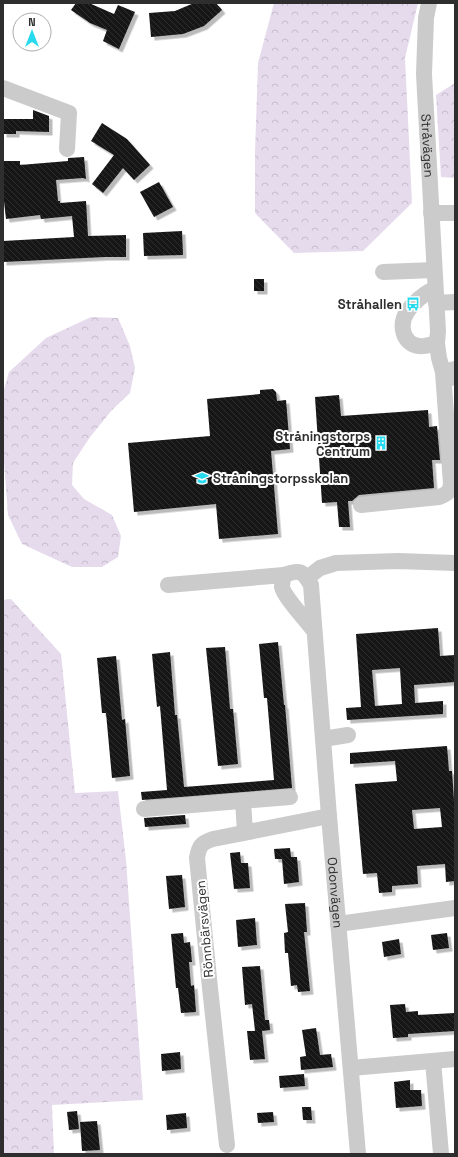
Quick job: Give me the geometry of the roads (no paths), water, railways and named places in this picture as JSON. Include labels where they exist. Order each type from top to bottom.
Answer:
[{"type":"street","name":"Stråvägen","points":[[361,505],[439,497],[447,494],[450,490],[451,484],[451,374],[439,358],[437,343],[438,331],[424,74],[426,18],[429,3]]},
{"type":"street","points":[[3,88],[69,113],[67,149]]},
{"type":"street","points":[[431,213],[455,213]]},
{"type":"street","points":[[383,272],[434,270]]},
{"type":"street","points":[[437,343],[419,346],[411,343],[406,338],[402,327],[407,312],[420,297],[436,295],[455,302]]},
{"type":"street","points":[[168,585],[284,575],[294,571],[301,572],[307,578],[320,568],[336,563],[398,561],[442,564],[455,563]]},
{"type":"street","points":[[284,575],[282,580],[282,588],[314,631]]},
{"type":"street","name":"Odonvägen","points":[[307,578],[311,585],[358,1154]]},
{"type":"street","points":[[323,739],[348,735]]},
{"type":"street","points":[[144,809],[290,797]]},
{"type":"street","points":[[243,801],[245,832]]},
{"type":"street","name":"Rönnbärsvägen","points":[[227,1145],[197,858],[199,848],[205,842],[245,832],[329,816]]},
{"type":"street","points":[[338,924],[455,908]]},
{"type":"street","points":[[351,1068],[455,1059]]},
{"type":"street","points":[[433,1061],[441,1154]]},
{"type":"place","name":"Stråhallen","points":[[413,304]]},
{"type":"place","name":"Stråningstorps Centrum","points":[[381,443]]},
{"type":"place","name":"Stråningstorpsskolan","points":[[202,478]]}]
